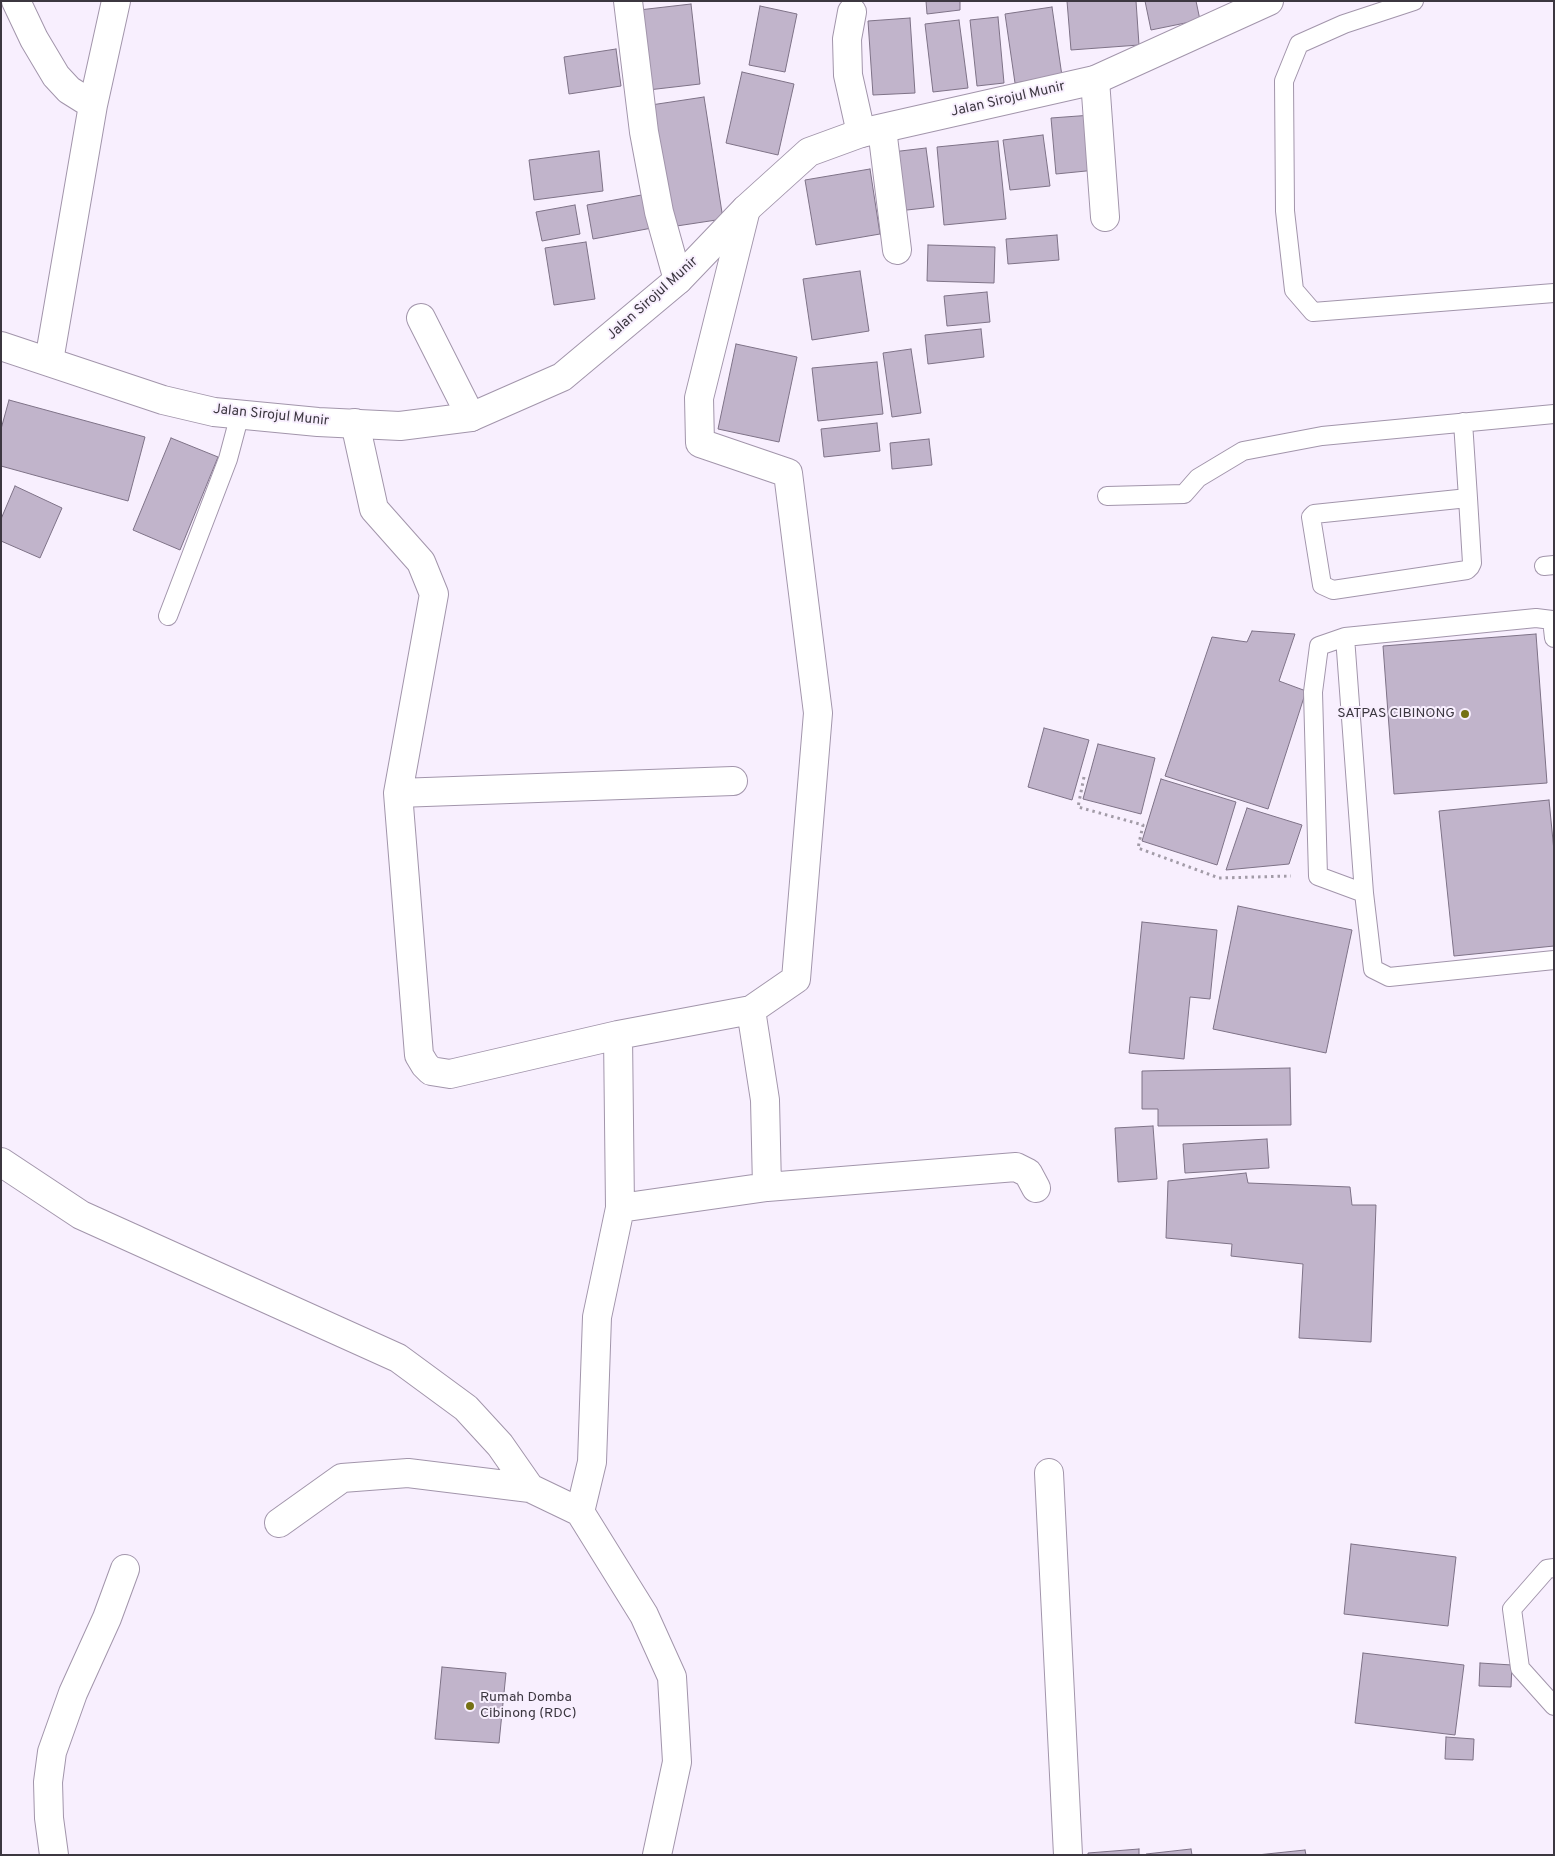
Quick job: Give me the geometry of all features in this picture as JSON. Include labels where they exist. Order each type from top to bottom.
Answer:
[{"type":"street","points":[[16,1],[34,40],[56,76],[69,90],[93,105]]},
{"type":"street","points":[[48,361],[93,105],[116,1]]},
{"type":"street","name":"Jalan Sirojul Munir","points":[[1,346],[163,400],[214,412],[400,426],[471,416],[562,377],[678,280],[746,209],[809,152],[871,131],[1094,80],[1269,1]]},
{"type":"street","points":[[628,3],[644,132],[659,212],[678,280]]},
{"type":"street","points":[[852,12],[847,38],[848,75],[871,131],[897,250]]},
{"type":"street","points":[[1094,80],[1105,217]]},
{"type":"street","points":[[355,424],[374,509],[421,562],[434,594],[398,793],[419,1055],[424,1066],[431,1071],[450,1074],[618,1035],[751,1010],[796,979],[818,713],[788,473],[700,443],[699,398],[746,209]]},
{"type":"street","points":[[421,318],[471,416]]},
{"type":"street","points":[[398,793],[733,781]]},
{"type":"street","points":[[751,1010],[765,1100],[767,1187]]},
{"type":"street","points":[[580,1512],[592,1462],[597,1317],[620,1208],[618,1035]]},
{"type":"street","points":[[1,1162],[81,1215],[398,1358],[466,1408],[500,1445],[530,1488]]},
{"type":"street","points":[[620,1208],[767,1187],[1016,1167],[1028,1173],[1036,1188]]},
{"type":"street","points":[[279,1523],[342,1478],[408,1473],[530,1488],[580,1512],[644,1615],[672,1677],[677,1762],[657,1855]]},
{"type":"street","points":[[1049,1473],[1068,1855]]},
{"type":"street","points":[[54,1855],[49,1818],[48,1782],[52,1752],[73,1693],[107,1618],[125,1569]]},
{"type":"lane","points":[[1414,1],[1344,24],[1299,44],[1284,81],[1285,211],[1294,290],[1313,312],[1554,293]]},
{"type":"lane","points":[[168,616],[228,459],[240,414]]},
{"type":"lane","points":[[1107,496],[1184,494],[1198,478],[1243,450],[1322,436],[1554,414]]},
{"type":"lane","points":[[1462,422],[1468,498],[1472,562],[1466,570],[1333,590],[1322,585],[1311,517],[1314,514],[1468,498]]},
{"type":"lane","points":[[1364,893],[1318,876],[1314,683],[1319,646],[1345,636],[1536,618],[1552,620],[1554,638]]},
{"type":"lane","points":[[1345,636],[1364,893],[1373,969],[1389,977],[1554,960]]},
{"type":"lane","points":[[1554,1568],[1547,1569],[1512,1609],[1520,1668],[1554,1706]]},
{"type":"path","points":[[1084,777],[1078,807],[1143,825],[1138,848],[1219,878],[1318,876]]},
{"type":"building","points":[[926,1],[960,1],[960,10],[927,14]]},
{"type":"building","points":[[1067,1],[1136,1],[1139,45],[1071,50]]},
{"type":"building","points":[[1145,1],[1196,1],[1200,20],[1151,30]]},
{"type":"building","points":[[691,4],[700,84],[648,90],[639,10]]},
{"type":"building","points":[[760,6],[797,14],[785,72],[749,65]]},
{"type":"building","points":[[1052,7],[1062,76],[1015,83],[1005,14]]},
{"type":"building","points":[[998,17],[1004,83],[977,86],[970,20]]},
{"type":"building","points":[[910,18],[915,93],[873,95],[868,21]]},
{"type":"building","points":[[959,20],[968,88],[933,92],[925,24]]},
{"type":"building","points":[[616,49],[621,86],[569,94],[564,57]]},
{"type":"building","points":[[742,72],[794,84],[778,155],[726,143]]},
{"type":"building","points":[[704,97],[723,219],[670,227],[651,105]]},
{"type":"building","points":[[1092,115],[1096,170],[1056,174],[1051,118]]},
{"type":"building","points":[[1043,135],[1050,186],[1010,190],[1003,140]]},
{"type":"building","points":[[998,141],[1006,219],[944,225],[937,147]]},
{"type":"building","points":[[926,148],[934,207],[898,211],[892,152]]},
{"type":"building","points":[[599,151],[603,191],[534,200],[529,160]]},
{"type":"building","points":[[870,169],[880,234],[816,245],[805,180]]},
{"type":"building","points":[[647,194],[652,228],[593,239],[587,205]]},
{"type":"building","points":[[575,205],[580,234],[542,241],[536,212]]},
{"type":"building","points":[[1057,235],[1059,260],[1008,264],[1006,239]]},
{"type":"building","points":[[586,242],[595,299],[554,305],[545,248]]},
{"type":"building","points":[[928,245],[995,247],[994,283],[927,281]]},
{"type":"building","points":[[860,271],[869,331],[812,340],[803,279]]},
{"type":"building","points":[[987,292],[990,322],[947,326],[944,296]]},
{"type":"building","points":[[981,329],[984,357],[928,364],[925,335]]},
{"type":"building","points":[[736,344],[797,357],[779,442],[718,429]]},
{"type":"building","points":[[911,349],[921,413],[892,417],[883,353]]},
{"type":"building","points":[[877,362],[883,414],[818,421],[812,368]]},
{"type":"building","points":[[9,400],[145,437],[128,501],[1,466],[1,429]]},
{"type":"building","points":[[877,423],[880,451],[824,457],[821,429]]},
{"type":"building","points":[[171,438],[218,457],[180,550],[133,530]]},
{"type":"building","points":[[929,439],[932,465],[892,469],[890,443]]},
{"type":"building","points":[[15,486],[62,508],[40,558],[1,541],[1,519]]},
{"type":"building","points":[[1252,631],[1295,634],[1279,681],[1306,691],[1268,809],[1165,776],[1212,637],[1247,642]]},
{"type":"building","name":"SATPAS CIBINONG","points":[[1536,634],[1547,783],[1394,794],[1383,646]]},
{"type":"building","points":[[1044,728],[1089,740],[1072,800],[1028,787]]},
{"type":"building","points":[[1098,744],[1155,758],[1141,814],[1083,799]]},
{"type":"building","points":[[1161,779],[1236,802],[1217,865],[1142,841]]},
{"type":"building","points":[[1549,800],[1554,851],[1554,946],[1454,956],[1439,811]]},
{"type":"building","points":[[1247,808],[1302,825],[1289,864],[1226,870]]},
{"type":"building","points":[[1238,906],[1352,930],[1326,1053],[1213,1029]]},
{"type":"building","points":[[1142,922],[1217,930],[1210,999],[1190,997],[1184,1059],[1129,1053]]},
{"type":"building","points":[[1290,1068],[1291,1125],[1158,1126],[1158,1109],[1142,1109],[1142,1071]]},
{"type":"building","points":[[1153,1126],[1157,1179],[1118,1182],[1115,1128]]},
{"type":"building","points":[[1267,1139],[1269,1168],[1185,1173],[1183,1144]]},
{"type":"building","points":[[1246,1173],[1248,1183],[1350,1187],[1352,1205],[1376,1205],[1371,1342],[1299,1338],[1303,1264],[1231,1256],[1232,1244],[1166,1238],[1168,1181]]},
{"type":"building","points":[[1351,1544],[1456,1557],[1448,1626],[1344,1614]]},
{"type":"building","points":[[1363,1653],[1464,1665],[1455,1735],[1355,1723]]},
{"type":"building","points":[[1480,1663],[1512,1665],[1511,1687],[1479,1686]]},
{"type":"building","name":"Rumah Domba Cibinong (RDC)","points":[[442,1667],[506,1673],[499,1743],[435,1739]]},
{"type":"building","points":[[1446,1737],[1474,1739],[1473,1760],[1445,1759]]},
{"type":"building","points":[[1139,1849],[1139,1855],[1088,1855],[1088,1853]]},
{"type":"building","points":[[1191,1849],[1192,1855],[1146,1855],[1146,1854]]},
{"type":"building","points":[[1305,1850],[1306,1855],[1257,1855]]},
{"type":"place","name":"SATPAS CIBINONG","points":[[1465,714]]},
{"type":"place","name":"Rumah Domba Cibinong (RDC)","points":[[470,1706]]}]
